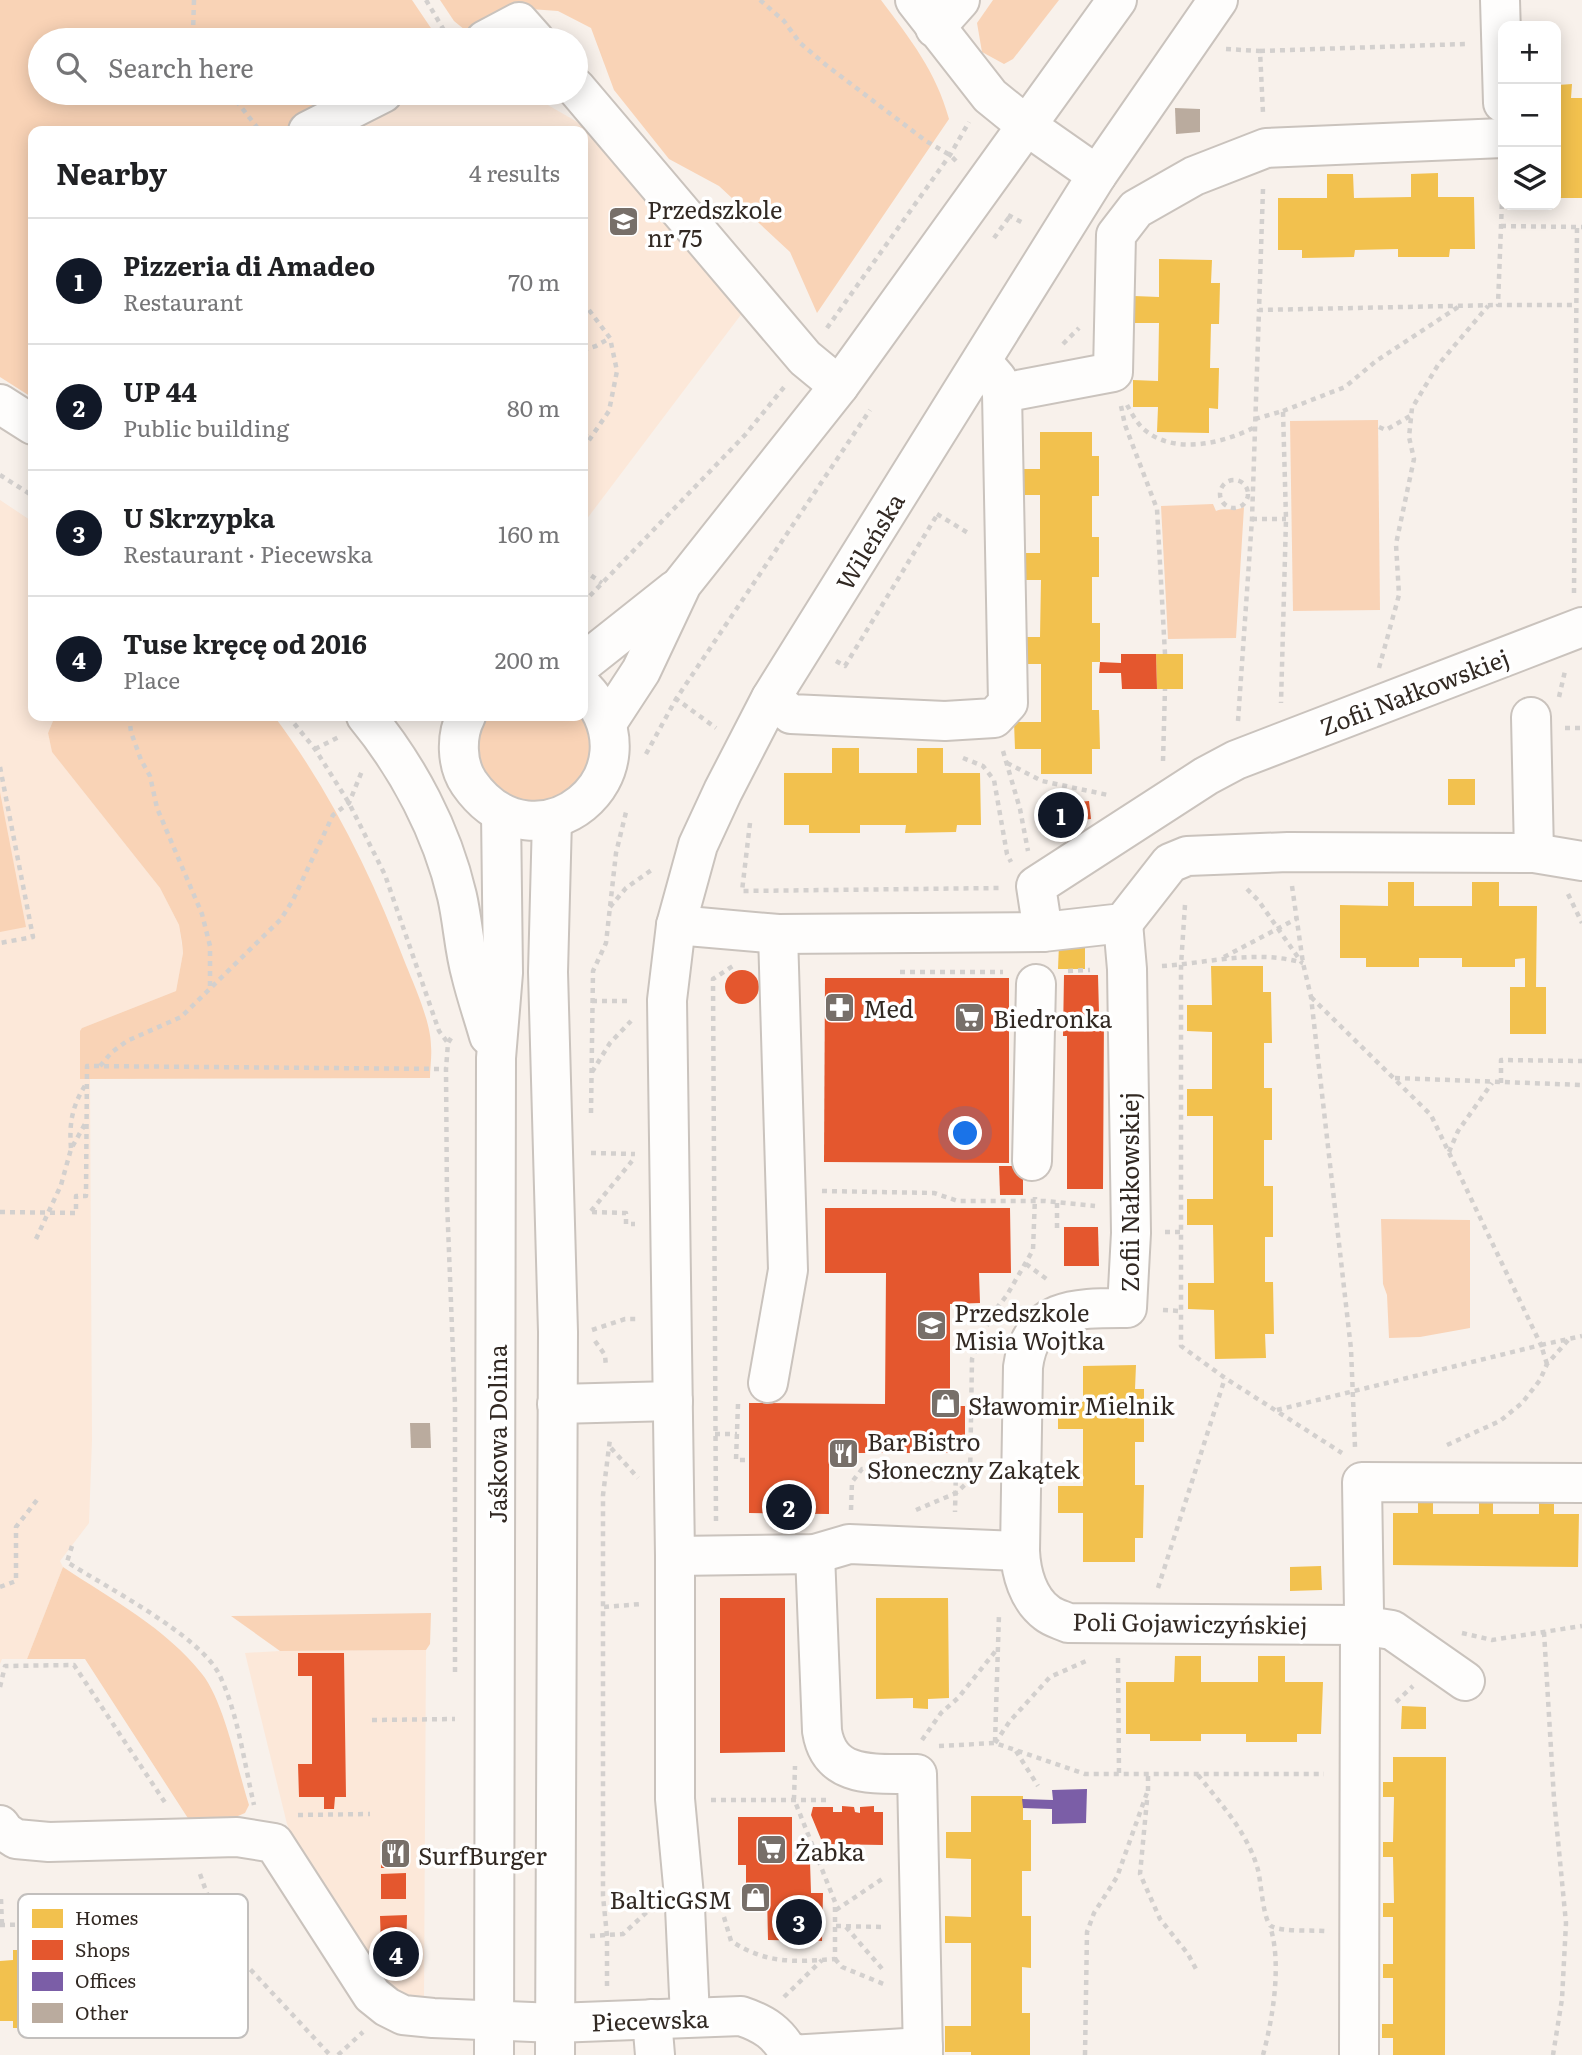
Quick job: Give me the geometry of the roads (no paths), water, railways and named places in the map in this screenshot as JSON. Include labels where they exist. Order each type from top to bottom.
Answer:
[{"type":"street","points":[[960,0],[925,14],[990,96],[1027,126],[1097,175]]},
{"type":"street","points":[[588,659],[682,584],[839,386],[1117,0]]},
{"type":"street","name":"Wileńska","points":[[676,925],[698,845],[771,698],[1097,175],[1218,0]]},
{"type":"street","points":[[1468,0],[1477,0]]},
{"type":"street","points":[[1500,0],[1501,21]]},
{"type":"street","points":[[508,28],[519,22],[524,28]]},
{"type":"street","points":[[588,102],[805,358],[839,386]]},
{"type":"street","points":[[318,126],[359,105]]},
{"type":"street","points":[[1002,393],[1116,383],[1116,235],[1136,209],[1194,176],[1266,148],[1498,138]]},
{"type":"street","points":[[771,698],[791,714],[945,722],[994,718],[1008,704],[1002,393],[997,379],[981,360]]},
{"type":"street","points":[[0,404],[28,422]]},
{"type":"street","points":[[607,723],[641,671],[682,584]]},
{"type":"street","name":"Zofii Nałkowskiej","points":[[1043,932],[1030,887],[1206,776],[1236,760],[1577,629]]},
{"type":"street","points":[[457,721],[459,753],[465,777],[480,799],[501,814],[526,821],[552,819],[571,812],[588,799],[600,783],[608,764],[610,743],[607,723],[588,693]]},
{"type":"street","points":[[1534,853],[1544,710]]},
{"type":"street","points":[[370,721],[424,804],[443,850],[457,895],[470,973],[496,1058]]},
{"type":"street","name":"Jaśkowa Dolina","points":[[494,2038],[496,1058],[503,972],[501,814]]},
{"type":"street","points":[[552,819],[548,972],[558,1332],[555,2039]]},
{"type":"street","points":[[690,2017],[685,1907],[675,1799],[676,1602],[667,1000],[676,925],[778,934],[1043,932],[1123,923],[1170,863],[1187,856],[1288,852],[1534,853],[1573,875]]},
{"type":"street","name":"Zofii Nałkowskiej","points":[[1020,1551],[1025,1348],[1034,1333],[1059,1314],[1080,1308],[1127,1308],[1131,1233],[1127,969],[1123,923]]},
{"type":"street","points":[[768,1383],[788,1270],[778,934]]},
{"type":"street","points":[[1032,1161],[1036,984]]},
{"type":"street","points":[[557,1404],[673,1401]]},
{"type":"street","points":[[1359,2055],[1360,1625],[1364,1612],[1359,1470],[1414,1482],[1582,1483]]},
{"type":"street","points":[[675,1556],[815,1553],[849,1544],[1020,1551]]},
{"type":"street","name":"Poli Gojawiczyńskiej","points":[[1020,1551],[1021,1570],[1029,1591],[1046,1613],[1068,1623],[1360,1625],[1392,1630],[1465,1681]]},
{"type":"street","name":"Piecewska","points":[[0,1825],[16,1839],[49,1842],[237,1837],[274,1843],[372,1995],[403,2015],[494,2038],[653,2037],[690,2017],[741,2016],[762,2023],[780,2037],[790,2055],[923,2051],[917,1760],[867,1772],[839,1765],[826,1750],[822,1731],[815,1553]]},
{"type":"place","name":"Przedszkole nr 75","points":[[624,222]]},
{"type":"place","name":"Pizzeria di Amadeo","points":[[1061,815]]},
{"type":"place","name":"Med","points":[[840,1007]]},
{"type":"place","name":"Biedronka","points":[[970,1017]]},
{"type":"place","name":"Przedszkole Misia Wojtka","points":[[931,1325]]},
{"type":"place","name":"Sławomir Mielnik","points":[[945,1404]]},
{"type":"place","name":"Bar Bistro Słoneczny Zakątek","points":[[844,1454]]},
{"type":"place","name":"UP 44","points":[[789,1507]]},
{"type":"place","name":"Żabka","points":[[772,1850]]},
{"type":"place","name":"SurfBurger","points":[[395,1854]]},
{"type":"place","name":"BalticGSM","points":[[755,1898]]},
{"type":"place","name":"U Skrzypka","points":[[799,1922]]},
{"type":"place","name":"Tuse kręcę od 2016","points":[[396,1954]]}]
